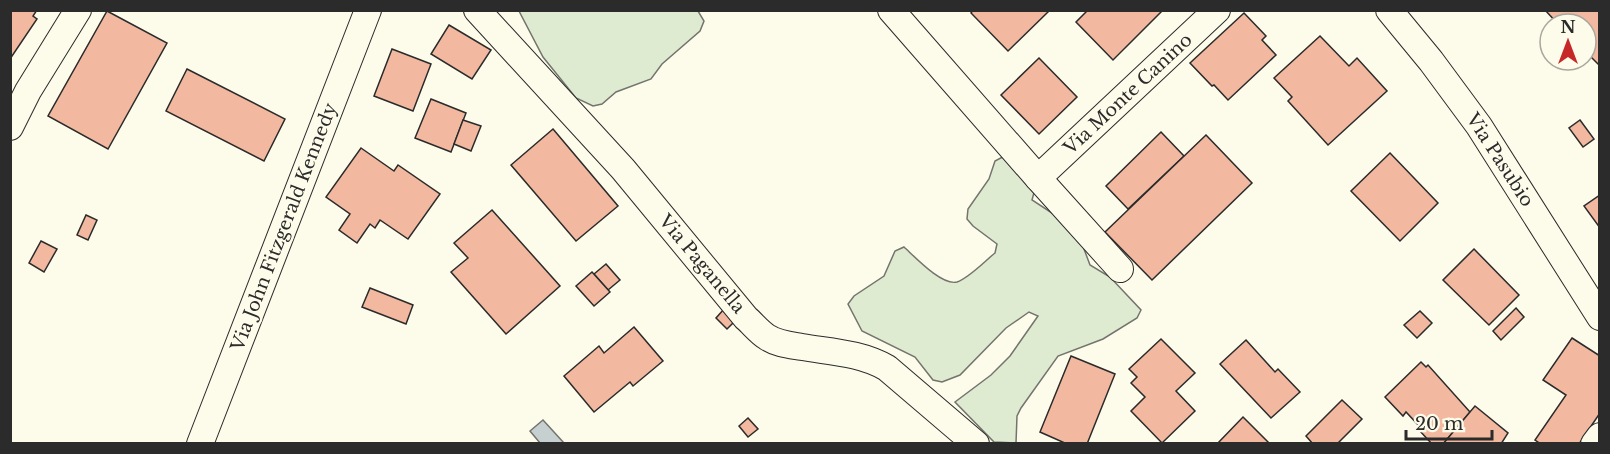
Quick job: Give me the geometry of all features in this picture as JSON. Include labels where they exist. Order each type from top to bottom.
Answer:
[{"type":"street","points":[[10,127],[28,92],[78,10]]},
{"type":"street","name":"Via John Fitzgerald Kennedy","points":[[200,444],[368,10]]},
{"type":"street","name":"Via Paganella","points":[[477,10],[623,169],[746,318],[766,337],[790,345],[874,360],[887,368],[976,444]]},
{"type":"street","points":[[891,10],[1120,268]]},
{"type":"street","name":"Via Monte Canino","points":[[1038,178],[1217,10]]},
{"type":"street","name":"Via Pasubio","points":[[1389,10],[1479,126],[1599,317]]},
{"type":"street","points":[[1594,444],[1599,436]]},
{"type":"green space","points":[[519,11],[698,11],[704,21],[700,31],[662,64],[651,79],[616,92],[602,104],[593,106],[576,98],[543,57]]},
{"type":"green space","points":[[1012,152],[1038,178],[1032,200],[1088,232],[1084,249],[1090,265],[1110,277],[1141,310],[1137,318],[1103,339],[1058,356],[1017,416],[1016,443],[994,442],[955,402],[991,375],[1010,356],[1038,316],[1029,312],[1006,328],[960,375],[942,382],[933,380],[915,357],[862,331],[848,304],[854,296],[884,276],[895,251],[904,247],[929,270],[951,282],[967,277],[995,253],[997,244],[967,219],[968,209],[989,179],[995,161]]},
{"type":"shaded area","points":[[543,420],[564,443],[540,443],[530,431]]},
{"type":"building","points":[[10,10],[37,10],[33,16],[37,19],[10,59]]},
{"type":"building","points":[[973,10],[1050,10],[1008,51],[971,13]]},
{"type":"building","points":[[1088,10],[1163,10],[1113,60],[1076,22]]},
{"type":"building","points":[[1545,10],[1600,10],[1600,66],[1598,64],[1598,12],[1547,12]]},
{"type":"building","points":[[107,11],[167,43],[108,149],[48,116]]},
{"type":"building","points":[[1244,13],[1266,36],[1262,40],[1276,55],[1228,100],[1190,63]]},
{"type":"building","points":[[449,25],[491,50],[472,79],[431,54]]},
{"type":"building","points":[[1320,36],[1349,66],[1357,58],[1387,91],[1328,145],[1288,101],[1292,97],[1274,78]]},
{"type":"building","points":[[392,49],[431,64],[413,111],[374,96]]},
{"type":"building","points":[[1039,58],[1077,97],[1039,134],[1001,95]]},
{"type":"building","points":[[187,69],[285,119],[264,161],[166,111]]},
{"type":"building","points":[[431,99],[466,113],[451,152],[415,138]]},
{"type":"building","points":[[463,120],[481,126],[471,151],[454,144]]},
{"type":"building","points":[[1580,120],[1594,139],[1583,147],[1569,128]]},
{"type":"building","points":[[553,129],[618,206],[576,241],[511,165]]},
{"type":"building","points":[[1161,132],[1184,156],[1128,209],[1106,186]]},
{"type":"building","points":[[1206,135],[1252,183],[1152,280],[1105,232]]},
{"type":"building","points":[[361,148],[394,171],[398,165],[440,194],[408,239],[380,220],[375,228],[370,224],[357,243],[339,230],[350,214],[326,197]]},
{"type":"building","points":[[1390,153],[1438,203],[1400,241],[1351,191]]},
{"type":"building","points":[[1600,195],[1600,228],[1584,206]]},
{"type":"building","points":[[492,210],[560,286],[506,334],[451,272],[468,258],[454,243]]},
{"type":"building","points":[[86,215],[97,220],[88,240],[77,235]]},
{"type":"building","points":[[41,241],[57,249],[44,272],[29,263]]},
{"type":"building","points":[[1474,249],[1519,295],[1489,325],[1443,280]]},
{"type":"building","points":[[606,264],[620,280],[608,290],[594,274]]},
{"type":"building","points":[[592,272],[610,292],[594,306],[576,286]]},
{"type":"building","points":[[370,288],[413,305],[406,324],[362,307]]},
{"type":"building","points":[[1516,308],[1524,317],[1501,340],[1493,331]]},
{"type":"building","points":[[724,309],[736,320],[727,329],[716,318]]},
{"type":"building","points":[[1420,311],[1432,323],[1417,338],[1404,325]]},
{"type":"building","points":[[634,327],[663,361],[633,386],[630,382],[594,412],[564,376],[599,346],[604,353]]},
{"type":"building","points":[[1572,338],[1600,356],[1600,413],[1579,444],[1541,444],[1535,440],[1566,395],[1543,380]]},
{"type":"building","points":[[1161,339],[1195,373],[1176,391],[1195,411],[1162,443],[1131,411],[1145,397],[1131,383],[1137,377],[1129,369]]},
{"type":"building","points":[[1246,340],[1275,372],[1278,369],[1300,392],[1271,418],[1220,364]]},
{"type":"building","points":[[1071,356],[1115,374],[1087,444],[1067,444],[1040,432]]},
{"type":"building","points":[[1421,362],[1426,367],[1428,365],[1470,412],[1443,444],[1432,444],[1406,412],[1403,416],[1385,397]]},
{"type":"building","points":[[1342,400],[1362,419],[1337,444],[1313,444],[1306,436]]},
{"type":"building","points":[[1475,406],[1508,433],[1501,444],[1443,444]]},
{"type":"building","points":[[1243,417],[1270,444],[1217,444]]},
{"type":"building","points":[[748,418],[758,429],[748,437],[739,426]]}]
